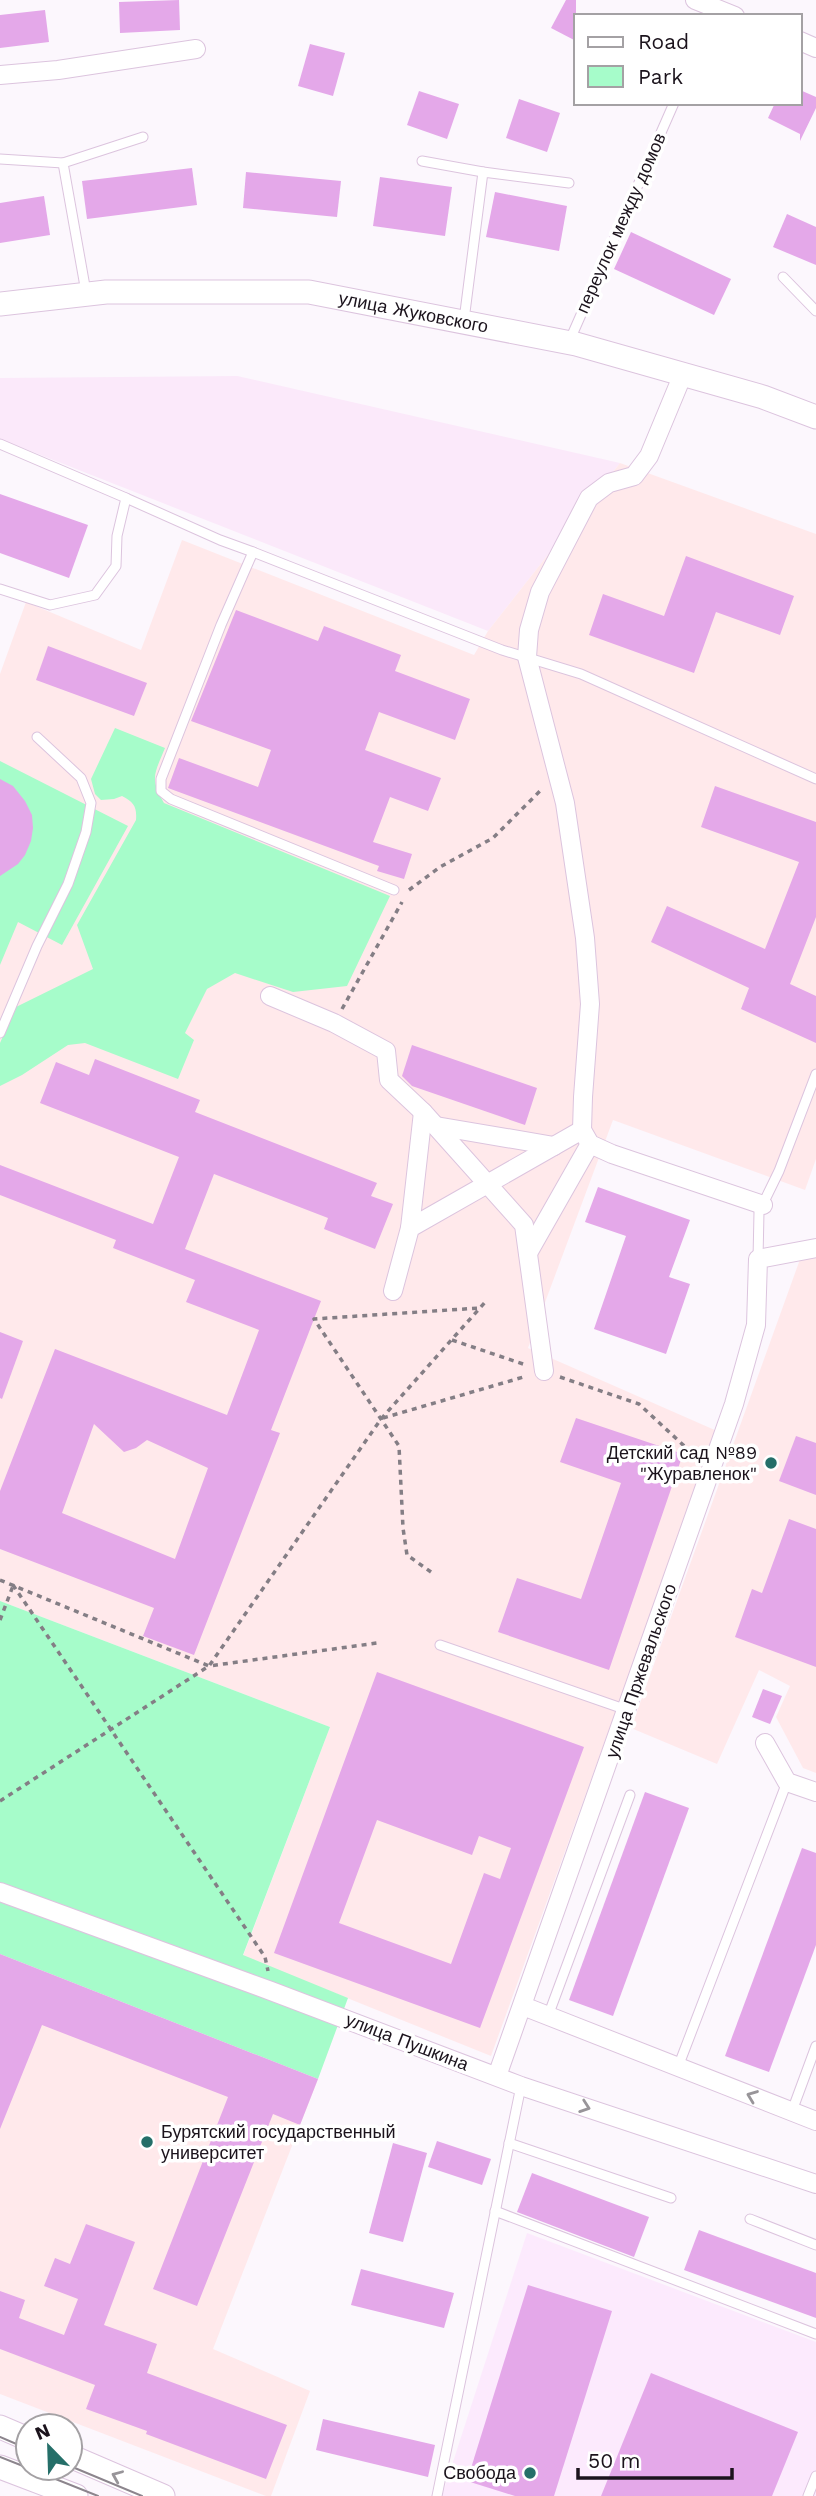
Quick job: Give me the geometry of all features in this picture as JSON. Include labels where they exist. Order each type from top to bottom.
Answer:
[{"type":"street","points":[[695,0],[714,12]]},
{"type":"street","points":[[0,75],[58,70],[196,49]]},
{"type":"street","name":"улица Жуковского","points":[[0,304],[106,292],[309,292],[569,342],[815,414]]},
{"type":"street","points":[[528,1253],[586,1137],[583,1097],[590,1004],[585,939],[565,803],[527,657],[529,630],[540,592],[589,498],[609,482],[634,476],[649,456],[683,374]]},
{"type":"street","points":[[270,996],[334,1023],[386,1051],[389,1080],[423,1112],[524,1225],[544,1371]]},
{"type":"street","points":[[393,1291],[410,1228],[423,1112]]},
{"type":"street","points":[[436,1126],[554,1146]]},
{"type":"street","points":[[410,1228],[554,1146],[586,1137],[612,1154],[763,1205]]},
{"type":"street","points":[[758,1259],[816,1248]]},
{"type":"street","name":"улица Пржевальского","points":[[497,2076],[734,1404],[756,1325],[758,1259]]},
{"type":"street","points":[[765,1743],[787,1782],[816,1792]]},
{"type":"street","name":"улица Пушкина","points":[[0,1892],[521,2086],[816,2185]]},
{"type":"street","points":[[523,2006],[816,2121]]},
{"type":"street","points":[[84,2462],[163,2496]]},
{"type":"street","points":[[0,2467],[76,2496]]},
{"type":"lane","name":"переулок между домов","points":[[569,342],[673,105]]},
{"type":"lane","points":[[0,159],[63,163],[142,137]]},
{"type":"lane","points":[[422,161],[569,183]]},
{"type":"lane","points":[[63,163],[87,294]]},
{"type":"lane","points":[[464,322],[483,172]]},
{"type":"lane","points":[[783,276],[816,311]]},
{"type":"lane","points":[[0,444],[220,540],[502,650],[582,674],[816,779]]},
{"type":"lane","points":[[0,589],[50,604],[95,595],[116,566],[117,536],[126,498]]},
{"type":"lane","points":[[253,552],[221,625],[161,779],[161,792],[171,799],[394,890]]},
{"type":"lane","points":[[0,1032],[37,946],[68,884],[86,832],[91,803],[81,778],[37,737]]},
{"type":"lane","points":[[758,1259],[759,1212],[779,1171],[816,1074]]},
{"type":"lane","points":[[440,1645],[627,1710]]},
{"type":"lane","points":[[678,2067],[787,1782]]},
{"type":"lane","points":[[548,2016],[630,1794]]},
{"type":"lane","points":[[792,2111],[816,2046]]},
{"type":"lane","points":[[437,2496],[521,2086]]},
{"type":"lane","points":[[509,2143],[671,2198]]},
{"type":"lane","points":[[495,2211],[816,2334]]},
{"type":"lane","points":[[750,2219],[816,2245]]},
{"type":"lane","points":[[808,2496],[816,2476]]},
{"type":"path","points":[[334,1023],[409,889],[440,867],[493,838],[558,773]]},
{"type":"path","points":[[0,1801],[209,1666],[381,1419],[487,1300]]},
{"type":"path","points":[[430,1572],[407,1555],[399,1446],[314,1319],[481,1307]]},
{"type":"path","points":[[452,1340],[639,1404],[711,1471]]},
{"type":"path","points":[[381,1419],[544,1371]]},
{"type":"path","points":[[0,1580],[209,1666],[377,1643]]},
{"type":"path","points":[[0,1620],[13,1585]]},
{"type":"path","points":[[13,1585],[265,1957],[271,1991]]},
{"type":"shaded area","points":[[237,376],[620,463],[488,631],[0,439],[0,378]]},
{"type":"shaded area","points":[[620,463],[816,534],[816,1159],[805,1190],[613,1120],[528,1348],[717,1431],[491,2056],[243,1956],[330,1727],[0,1601],[0,674],[26,602],[141,650],[182,540],[474,655],[488,631]]},
{"type":"shaded area","name":"Детский сад №89 \"Журавленок\"","points":[[803,1251],[816,1256],[816,1773],[803,1768],[776,1717],[790,1686],[759,1670],[717,1764],[631,1728]]},
{"type":"shaded area","points":[[0,1954],[318,2079],[213,2349],[310,2391],[271,2496],[84,2426],[84,2412],[47,2412],[0,2394]]},
{"type":"shaded area","points":[[527,2233],[816,2342],[816,2496],[442,2496]]},
{"type":"green space","points":[[115,728],[165,748],[155,776],[156,787],[164,803],[390,896],[347,986],[293,992],[235,973],[207,989],[185,1033],[194,1040],[178,1079],[85,1043],[68,1045],[0,1086],[0,1043],[16,1007],[93,969],[77,925],[136,820],[134,805],[129,800],[122,796],[101,800],[95,794],[91,779]]},
{"type":"green space","points":[[0,761],[128,826],[62,945],[18,922],[0,965]]},
{"type":"green space","points":[[0,1601],[330,1727],[243,1955],[348,1998],[318,2079],[0,1954]]},
{"type":"building","points":[[179,0],[180,30],[120,33],[119,2]]},
{"type":"building","points":[[566,0],[576,0],[574,40],[551,28]]},
{"type":"building","points":[[45,10],[49,42],[0,48],[0,15]]},
{"type":"building","points":[[310,44],[345,53],[333,96],[298,86]]},
{"type":"building","points":[[419,91],[459,104],[447,139],[407,125]]},
{"type":"building","points":[[802,91],[816,97],[816,108],[800,141],[800,134],[768,118],[774,105],[802,105]]},
{"type":"building","points":[[519,99],[560,113],[547,152],[506,138]]},
{"type":"building","points":[[192,168],[197,205],[87,219],[82,181]]},
{"type":"building","points":[[246,172],[341,181],[337,217],[243,208]]},
{"type":"building","points":[[380,177],[452,187],[445,236],[373,226]]},
{"type":"building","points":[[495,192],[567,206],[559,251],[486,237]]},
{"type":"building","points":[[44,196],[50,235],[0,243],[0,203]]},
{"type":"building","points":[[787,214],[816,227],[816,265],[773,247]]},
{"type":"building","points":[[631,232],[731,279],[714,315],[614,269]]},
{"type":"building","points":[[0,494],[88,525],[69,578],[0,553]]},
{"type":"building","points":[[686,556],[794,596],[780,635],[716,612],[694,673],[589,635],[603,594],[664,616]]},
{"type":"building","points":[[236,610],[318,641],[324,626],[401,655],[395,671],[470,699],[455,740],[379,712],[365,750],[441,778],[428,811],[390,797],[373,842],[412,854],[404,879],[377,871],[379,866],[168,788],[179,758],[258,787],[271,750],[191,721]]},
{"type":"building","points":[[48,646],[147,683],[134,716],[36,680]]},
{"type":"building","points":[[0,779],[13,786],[25,801],[32,815],[33,828],[25,855],[18,864],[0,876]]},
{"type":"building","points":[[715,786],[816,822],[816,917],[790,984],[816,996],[816,1043],[741,1009],[749,988],[651,942],[667,906],[765,949],[799,862],[701,827]]},
{"type":"building","points":[[412,1045],[537,1088],[525,1125],[412,1086],[402,1076]]},
{"type":"building","points":[[95,1059],[200,1100],[195,1112],[377,1183],[371,1196],[393,1204],[375,1249],[324,1229],[328,1218],[214,1174],[185,1249],[321,1301],[271,1430],[280,1433],[194,1655],[143,1636],[154,1608],[0,1549],[0,1491],[55,1349],[227,1415],[259,1330],[186,1302],[195,1280],[113,1248],[116,1240],[0,1195],[0,1165],[153,1224],[179,1157],[40,1103],[56,1062],[89,1075]],"holes":[[[94,1424],[124,1452],[147,1440],[208,1468],[175,1559],[62,1513]]]},
{"type":"building","points":[[598,1187],[690,1220],[669,1277],[690,1284],[666,1354],[594,1329],[626,1236],[585,1222]]},
{"type":"building","points":[[0,1332],[23,1341],[2,1399],[0,1398]]},
{"type":"building","points":[[576,1418],[683,1454],[609,1670],[498,1632],[517,1578],[581,1599],[621,1483],[560,1462]]},
{"type":"building","points":[[796,1436],[816,1443],[816,1495],[779,1481]]},
{"type":"building","points":[[789,1519],[816,1529],[816,1667],[735,1637],[752,1589],[762,1593]]},
{"type":"building","points":[[377,1672],[584,1747],[480,2028],[274,1953]],"holes":[[[377,1820],[472,1855],[479,1836],[511,1848],[500,1879],[484,1873],[451,1964],[339,1923]]]},
{"type":"building","points":[[763,1689],[782,1696],[770,1724],[752,1717]]},
{"type":"building","points":[[645,1792],[689,1808],[613,2016],[569,2000]]},
{"type":"building","points":[[802,1848],[816,1853],[816,1945],[769,2072],[725,2056]]},
{"type":"building","points":[[0,1954],[318,2079],[300,2125],[273,2114],[197,2306],[153,2289],[228,2097],[42,2025],[0,2129]]},
{"type":"building","points":[[437,2141],[491,2159],[482,2185],[428,2167]]},
{"type":"building","points":[[393,2143],[427,2153],[403,2242],[369,2233]]},
{"type":"building","points":[[532,2173],[649,2217],[634,2257],[517,2212]]},
{"type":"building","points":[[86,2224],[135,2242],[104,2325],[157,2344],[147,2373],[287,2425],[266,2479],[86,2409],[95,2385],[0,2349],[0,2291],[25,2300],[19,2318],[64,2335],[78,2299],[44,2286],[55,2258],[70,2264]]},
{"type":"building","points":[[699,2230],[816,2273],[816,2318],[684,2270]]},
{"type":"building","points":[[361,2269],[454,2293],[444,2328],[351,2305]]},
{"type":"building","points":[[528,2285],[612,2311],[554,2496],[515,2496],[467,2481]]},
{"type":"building","points":[[651,2373],[798,2432],[772,2496],[601,2496]]},
{"type":"building","points":[[323,2419],[435,2445],[428,2477],[316,2450]]},
{"type":"tram line","points":[[0,2437],[14,2443]]},
{"type":"tram line","points":[[0,2457],[14,2462]]},
{"type":"tram line","points":[[84,2472],[142,2496]]},
{"type":"tram line","points":[[63,2482],[98,2496]]},
{"type":"place","name":"Детский сад №89 \"Журавленок\"","points":[[771,1463]]},
{"type":"place","name":"Бурятский государственный университет","points":[[147,2142]]},
{"type":"place","name":"Свобода","points":[[530,2473]]}]
